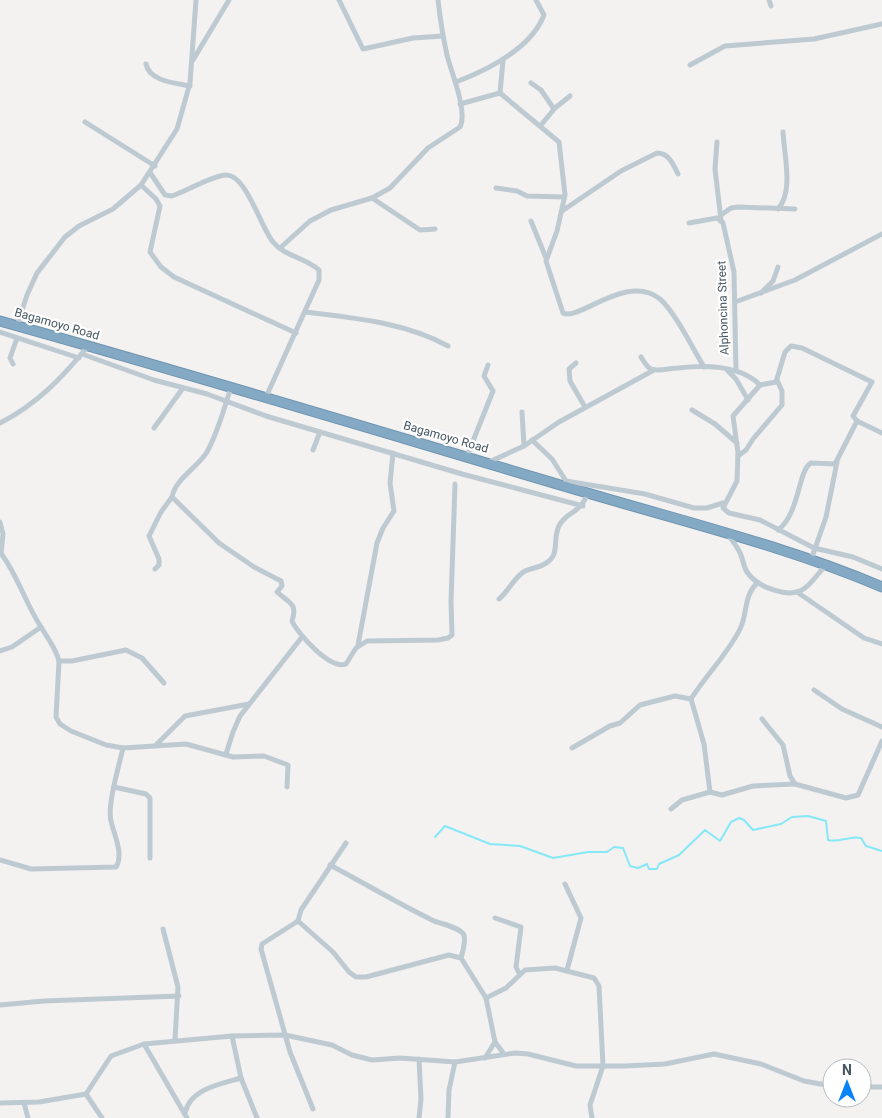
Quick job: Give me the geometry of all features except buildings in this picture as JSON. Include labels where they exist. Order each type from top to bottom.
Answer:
[{"type":"highway","name":"Bagamoyo Road","points":[[0,321],[726,532],[826,565],[882,587]]},
{"type":"street","points":[[193,61],[229,0]]},
{"type":"street","points":[[339,0],[363,49],[413,38],[443,36]]},
{"type":"street","points":[[280,248],[310,221],[331,210],[372,198],[390,188],[428,148],[460,128],[462,122],[460,104],[443,36],[438,0]]},
{"type":"street","points":[[456,82],[503,60],[528,36],[542,20],[542,9],[536,0]]},
{"type":"street","points":[[17,326],[27,295],[37,273],[65,237],[79,226],[113,209],[141,185],[151,174],[177,129],[190,86],[193,61],[195,1]]},
{"type":"street","points":[[690,65],[725,46],[814,39],[882,24]]},
{"type":"street","points":[[500,93],[503,60]]},
{"type":"street","points":[[146,64],[149,73],[154,76],[190,86]]},
{"type":"street","points":[[531,83],[541,90],[554,110]]},
{"type":"street","points":[[460,104],[500,93]]},
{"type":"street","points":[[500,93],[554,136],[560,144],[564,197],[562,211],[546,258],[546,264],[561,310],[565,315],[580,312],[611,295],[639,292],[653,295],[666,305],[704,367]]},
{"type":"street","points":[[541,125],[570,96]]},
{"type":"street","points":[[85,122],[155,166]]},
{"type":"street","points":[[778,209],[783,202],[786,190],[783,132]]},
{"type":"street","name":"Alphoncina Street","points":[[717,142],[715,169],[721,217],[733,267],[736,371]]},
{"type":"street","points":[[562,211],[613,176],[657,153],[663,153],[668,156],[678,174]]},
{"type":"street","points":[[151,174],[165,195],[172,196],[219,177],[232,176],[237,179],[249,198],[269,237],[280,248],[319,270],[319,280],[266,397]]},
{"type":"street","points":[[141,185],[156,199],[160,206],[150,252],[161,267],[174,277],[296,333]]},
{"type":"street","points":[[496,188],[517,191],[527,196],[564,197]]},
{"type":"street","points":[[372,198],[420,230],[435,229]]},
{"type":"street","points":[[689,223],[721,217],[732,208],[738,207],[796,209]]},
{"type":"street","points":[[531,221],[546,258]]},
{"type":"street","points":[[735,302],[795,280],[882,234]]},
{"type":"street","points":[[761,293],[773,281],[778,267]]},
{"type":"street","points":[[305,312],[387,324],[419,333],[448,346]]},
{"type":"street","points":[[0,332],[226,401],[266,416],[457,472],[583,506]]},
{"type":"street","points":[[13,364],[10,358],[17,338]]},
{"type":"street","points":[[0,423],[22,411],[44,393],[64,375],[88,346]]},
{"type":"street","points":[[532,440],[552,459],[566,481],[626,490],[694,508],[707,508],[723,503],[736,486],[738,456],[733,416],[760,385],[774,383],[777,380],[787,348],[795,346],[870,381],[872,384],[854,413],[854,419],[882,432]]},
{"type":"street","points":[[641,357],[648,367],[654,370]]},
{"type":"street","points":[[576,363],[568,369],[568,377],[585,407]]},
{"type":"street","points":[[467,456],[492,391],[484,376],[488,365]]},
{"type":"street","points":[[489,462],[524,446],[585,407],[654,370],[704,367],[727,369],[748,375],[760,385]]},
{"type":"street","points":[[727,369],[736,378],[748,400]]},
{"type":"street","points":[[738,456],[746,450],[782,405],[782,391],[777,380]]},
{"type":"street","points":[[155,569],[159,565],[159,559],[149,536],[177,486],[206,453],[216,432],[231,387]]},
{"type":"street","points":[[154,428],[183,388]]},
{"type":"street","points":[[692,410],[722,430],[737,443]]},
{"type":"street","points":[[522,412],[524,446]]},
{"type":"street","points":[[811,560],[826,517],[837,462],[857,421]]},
{"type":"street","points":[[313,450],[320,432]]},
{"type":"street","points":[[172,497],[219,543],[254,567],[281,581],[282,586],[277,592],[293,606],[295,614],[292,621],[302,637],[326,658],[340,665],[348,661],[358,645],[377,543],[383,528],[394,511],[390,482],[393,453]]},
{"type":"street","points":[[778,530],[786,524],[804,468],[811,463],[834,465],[837,462]]},
{"type":"street","points":[[448,574],[457,472]]},
{"type":"street","points":[[358,645],[368,641],[444,639],[452,635],[455,484]]},
{"type":"street","points":[[499,599],[509,591],[517,577],[542,566],[553,555],[559,525],[583,506],[588,493]]},
{"type":"street","points":[[723,503],[725,512],[760,520],[814,548],[853,557],[882,569]]},
{"type":"street","points":[[0,522],[3,534],[1,553],[16,576],[41,627],[58,653],[60,661],[55,709],[60,724],[106,746],[123,748],[186,744],[234,757],[264,756],[288,765],[287,788]]},
{"type":"street","points":[[726,532],[740,552],[746,571],[758,583],[780,591],[797,592],[805,588],[826,565]]},
{"type":"street","points":[[690,699],[710,675],[741,629],[746,602],[758,583]]},
{"type":"street","points":[[797,592],[864,638],[882,644]]},
{"type":"street","points":[[0,651],[12,647],[41,627]]},
{"type":"street","points":[[226,754],[233,732],[249,704],[264,688],[302,637]]},
{"type":"street","points":[[60,661],[72,661],[126,650],[142,658],[164,683]]},
{"type":"street","points":[[814,690],[842,709],[882,727]]},
{"type":"street","points":[[572,748],[610,726],[620,724],[640,706],[675,696],[690,699]]},
{"type":"street","points":[[690,699],[704,744],[710,792]]},
{"type":"street","points":[[156,746],[185,716],[249,704]]},
{"type":"street","points":[[762,719],[783,745],[790,776],[795,784]]},
{"type":"street","points":[[671,809],[682,800],[710,792],[722,795],[753,786],[795,784],[846,798],[858,795],[882,741]]},
{"type":"street","points":[[0,860],[22,868],[36,869],[116,867],[119,859],[116,834],[110,820],[114,788],[123,748]]},
{"type":"street","points":[[114,788],[146,794],[150,798],[150,858]]},
{"type":"street","points":[[313,1109],[296,1070],[261,946],[298,921],[301,910],[346,843]]},
{"type":"street","points":[[330,865],[401,905],[444,926],[460,930],[464,935],[461,958],[486,998],[495,1042],[504,1054]]},
{"type":"street","points":[[565,884],[581,918],[567,970]]},
{"type":"street","points":[[495,918],[521,927],[516,967],[519,973]]},
{"type":"street","points":[[298,921],[333,952],[349,972],[356,976],[372,976],[449,955],[461,958]]},
{"type":"street","points":[[163,929],[178,996],[176,1040]]},
{"type":"street","points":[[486,998],[506,988],[519,973],[533,968],[567,970],[594,978],[598,982],[603,1066],[592,1095],[590,1105],[592,1118]]},
{"type":"street","points":[[0,1005],[44,1001],[178,996]]},
{"type":"street","points":[[0,1103],[24,1104],[86,1094],[111,1056],[144,1044],[232,1036],[285,1035],[332,1045],[362,1058],[456,1062],[504,1054],[528,1054],[562,1064],[603,1066],[665,1064],[714,1054],[742,1059],[804,1081],[822,1084]]},
{"type":"street","points":[[232,1036],[241,1078],[257,1118]]},
{"type":"street","points":[[485,1058],[495,1042]]},
{"type":"street","points":[[144,1044],[186,1116]]},
{"type":"street","points":[[419,1118],[421,1099],[420,1059]]},
{"type":"street","points":[[448,1118],[449,1090],[456,1062]]},
{"type":"street","points":[[186,1116],[187,1104],[195,1095],[241,1078]]},
{"type":"street","points":[[86,1094],[102,1118]]},
{"type":"street","points":[[24,1104],[28,1118]]},
{"type":"waterway","points":[[435,837],[445,826],[490,844],[520,846],[553,858],[588,852],[607,852],[614,847],[623,848],[630,866],[638,868],[647,864],[649,869],[657,869],[659,864],[679,855],[705,830],[720,841],[731,822],[739,818],[744,820],[753,830],[781,824],[792,817],[808,816],[826,821],[828,840],[837,841],[857,837],[861,838],[866,846],[882,851]]}]
